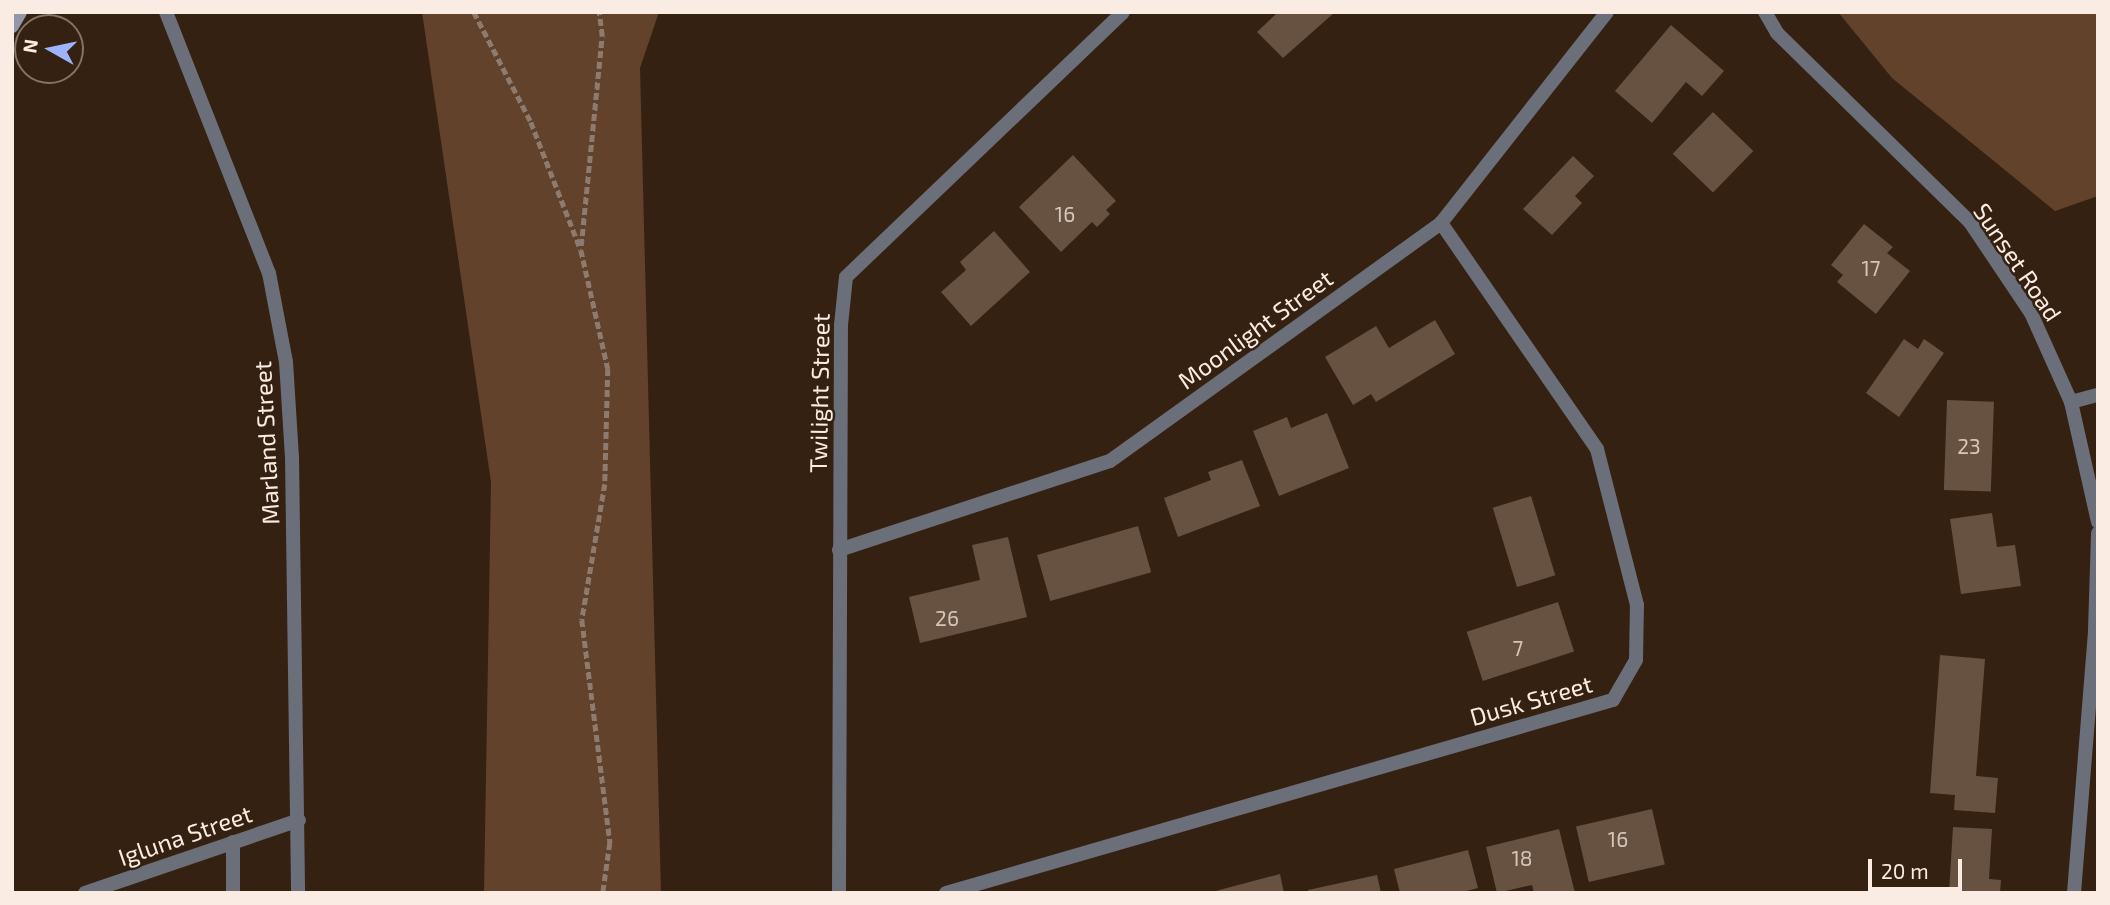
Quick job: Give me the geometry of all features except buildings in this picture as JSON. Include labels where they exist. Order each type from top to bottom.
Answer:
[{"type":"street","points":[[12,26],[20,12]]},
{"type":"street","name":"Marland Street","points":[[166,12],[269,273],[286,362],[292,457],[298,893]]},
{"type":"street","name":"Twilight Street","points":[[839,893],[841,325],[846,277],[1123,12]]},
{"type":"street","name":"Moonlight Street","points":[[839,550],[1110,461],[1441,223],[1607,12]]},
{"type":"street","name":"Sunset Road","points":[[1766,12],[1777,33],[1969,222],[2031,313],[2071,402],[2098,522]]},
{"type":"street","name":"Dusk Street","points":[[946,893],[1613,700],[1636,660],[1637,605],[1597,449],[1441,223]]},
{"type":"street","points":[[2071,402],[2098,395]]},
{"type":"street","points":[[2074,893],[2095,630],[2098,533]]},
{"type":"street","name":"Igluna Street","points":[[85,893],[299,820]]},
{"type":"street","points":[[233,842],[233,893]]},
{"type":"path","points":[[474,12],[531,122],[581,250],[608,369],[606,484],[582,620],[610,843],[603,893]]},
{"type":"path","points":[[581,250],[602,36],[599,12]]},
{"type":"shaded area","points":[[422,12],[659,12],[640,68],[661,893],[484,893],[491,482]]},
{"type":"shaded area","points":[[1838,12],[2098,12],[2098,196],[2055,211],[1892,78]]}]
